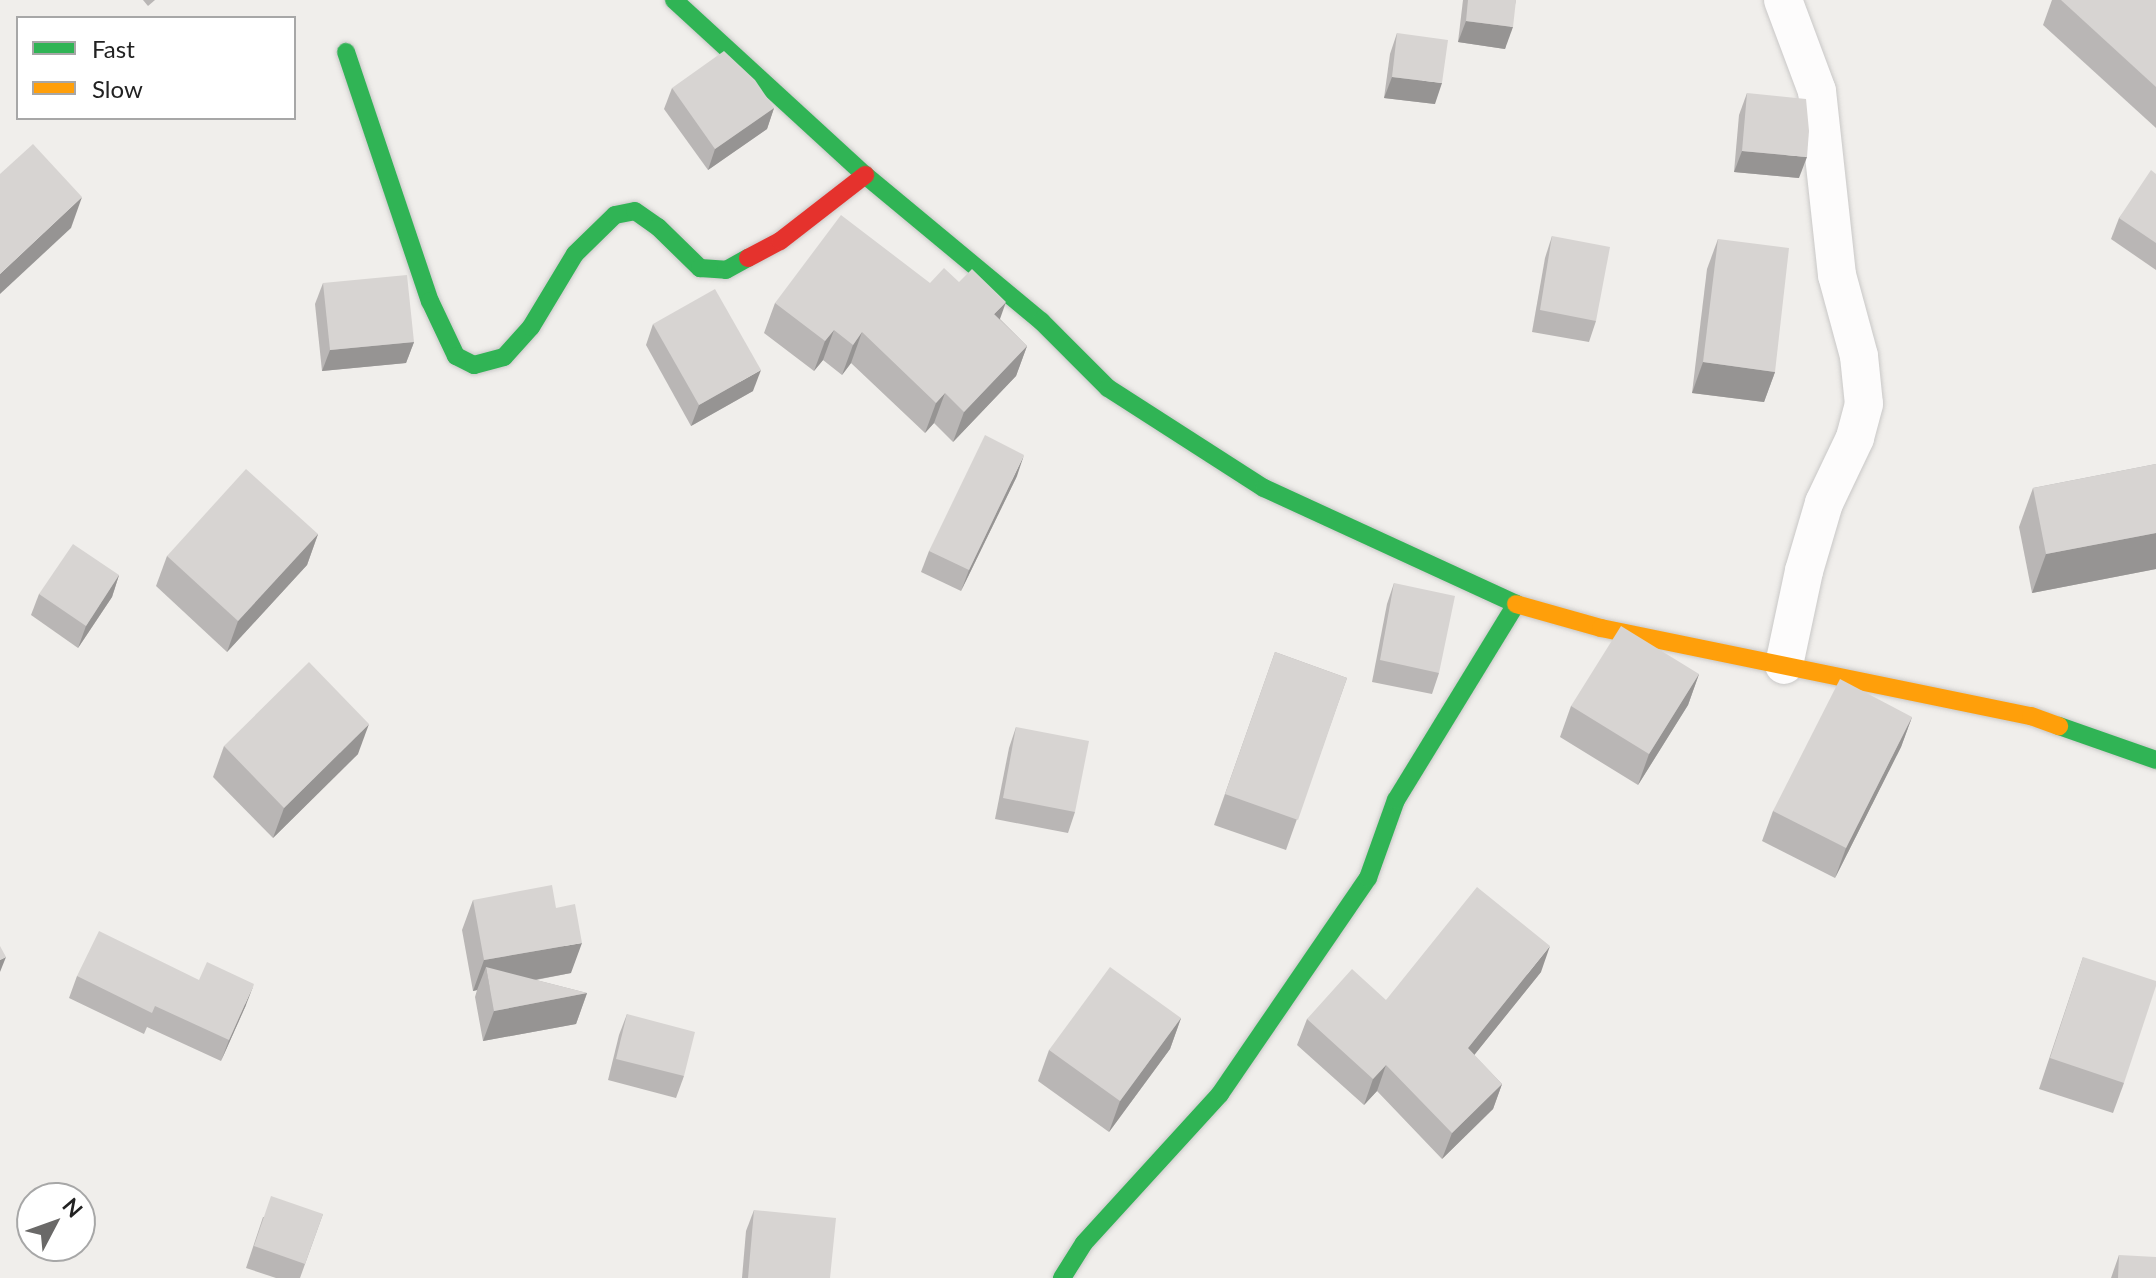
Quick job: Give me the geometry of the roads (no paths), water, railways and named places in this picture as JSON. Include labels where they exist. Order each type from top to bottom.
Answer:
[{"type":"street","points":[[674,0],[865,175],[1041,321],[1108,388],[1264,488],[1516,604],[1601,628],[2031,716],[2156,760]]},
{"type":"street","points":[[1783,0],[1817,91],[1837,275],[1859,356],[1864,404],[1855,438],[1824,503],[1808,557],[1784,665]]},
{"type":"street","points":[[346,52],[430,301],[456,356],[474,365],[504,357],[531,327],[575,254],[615,215],[635,211],[658,227],[700,268],[726,270],[780,241],[865,175]]},
{"type":"street","points":[[1062,1278],[1084,1243],[1220,1094],[1368,878],[1396,800],[1516,604]]}]
